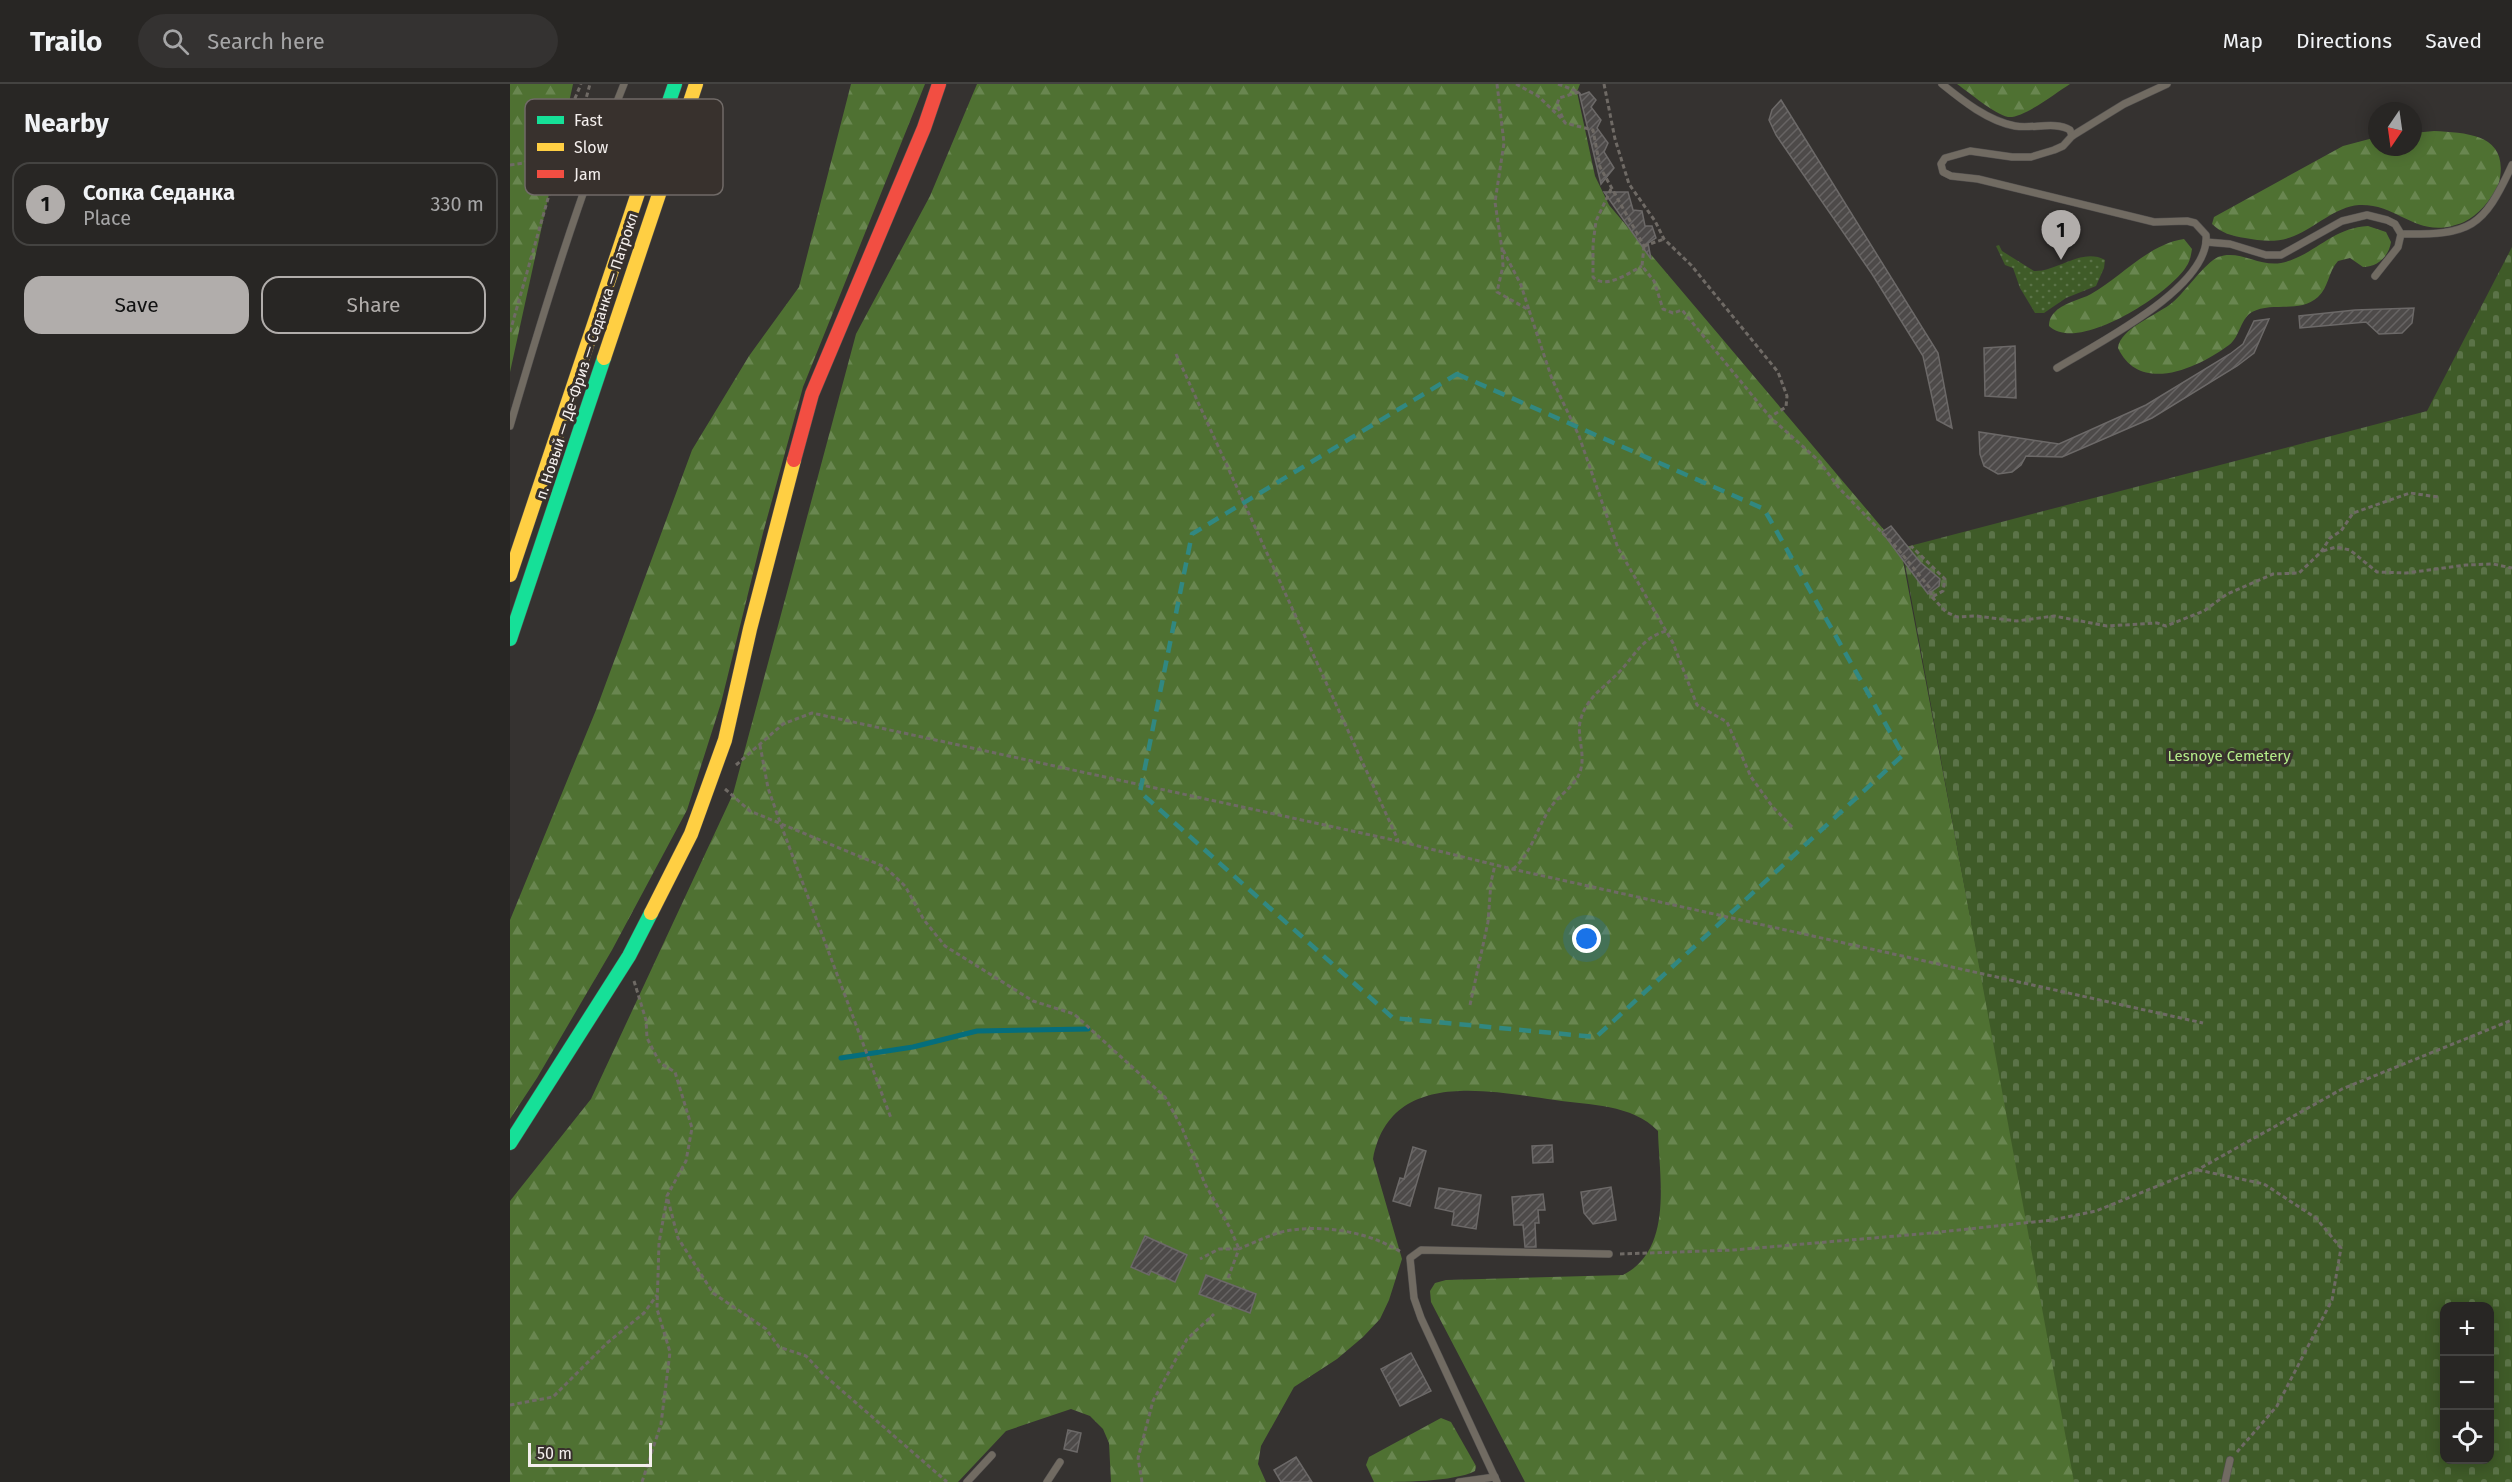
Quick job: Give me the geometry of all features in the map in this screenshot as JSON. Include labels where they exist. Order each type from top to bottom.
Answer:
[{"type":"main road","name":"п. Новый — Де-Фриз — Седанка — Патрокл","points":[[670,99],[675,84]]},
{"type":"main road","name":"п. Новый — Де-Фриз — Седанка — Патрокл","points":[[691,99],[696,84]]},
{"type":"main road","points":[[510,1143],[627,960],[691,834],[712,784],[812,394],[924,128],[939,84]]},
{"type":"main road","name":"п. Новый — Де-Фриз — Седанка — Патрокл","points":[[510,575],[638,195]]},
{"type":"main road","name":"п. Новый — Де-Фриз — Седанка — Патрокл","points":[[510,639],[659,195]]},
{"type":"lane","points":[[618,99],[624,84]]},
{"type":"lane","points":[[1942,84],[1983,113],[2012,126],[2028,128],[2064,126],[2070,130],[2072,136]]},
{"type":"lane","points":[[2057,368],[2169,298],[2199,265],[2206,235],[2195,223],[2187,221],[2154,222],[1977,179],[1951,176],[1943,172],[1941,164],[1945,158],[1970,151],[2012,157],[2041,155],[2063,146],[2072,136],[2124,104],[2166,84]]},
{"type":"lane","points":[[2401,234],[2449,233],[2470,226],[2480,219],[2497,198],[2512,165]]},
{"type":"lane","points":[[510,426],[582,195]]},
{"type":"lane","points":[[2206,242],[2230,244],[2266,255],[2281,255],[2342,221],[2367,215],[2395,224],[2401,234],[2398,247],[2375,276]]},
{"type":"lane","points":[[1459,1482],[1496,1480],[1421,1318],[1414,1298],[1410,1258],[1421,1250],[1609,1254]]},
{"type":"lane","points":[[967,1482],[992,1455]]},
{"type":"lane","points":[[2225,1482],[2230,1461]]},
{"type":"lane","points":[[1047,1482],[1060,1462]]},
{"type":"path","points":[[575,99],[581,84]]},
{"type":"path","points":[[586,99],[590,84]]},
{"type":"path","points":[[1497,84],[1504,143],[1495,202],[1503,266],[1497,292],[1529,310]]},
{"type":"path","points":[[1516,84],[1538,96],[1565,123],[1593,130],[1600,166],[1611,189],[1643,241],[1642,266],[1654,281],[1663,309],[1672,313],[1682,310],[1770,417],[1819,461],[1839,488],[1898,548],[1929,586],[1932,597],[1946,612],[1957,617],[1976,616],[2017,621],[2054,616],[2107,626],[2157,623],[2166,626],[2204,611],[2227,594],[2273,574],[2298,573],[2321,552],[2330,538],[2341,531],[2353,513],[2410,493],[2438,497]]},
{"type":"path","points":[[1558,84],[1579,92],[1558,98],[1565,123]]},
{"type":"path","points":[[1604,84],[1629,184],[1655,221],[1664,239],[1691,265],[1778,372],[1787,396],[1786,407],[1770,417]]},
{"type":"path","points":[[510,165],[525,162]]},
{"type":"path","points":[[1611,189],[1596,221],[1593,277],[1600,281],[1614,280],[1642,266]]},
{"type":"path","points":[[510,332],[549,195]]},
{"type":"path","points":[[1644,246],[1664,239]]},
{"type":"path","points":[[1502,249],[1521,285],[1552,379],[1582,445],[1618,548],[1666,631],[1697,705],[1727,722],[1751,777],[1772,806],[1792,827]]},
{"type":"path","points":[[1176,354],[1398,841]]},
{"type":"path","points":[[1911,546],[1945,579],[1943,591],[1932,597]]},
{"type":"path","points":[[2321,552],[2336,547],[2350,550],[2378,572],[2406,573],[2493,564],[2512,568]]},
{"type":"path","points":[[1512,869],[1529,849],[1535,833],[1552,806],[1579,775],[1583,762],[1580,724],[1585,708],[1594,694],[1622,669],[1654,634],[1666,631]]},
{"type":"path","points":[[1228,1278],[1239,1249],[1205,1184],[1182,1128],[1165,1097],[1074,1014],[1033,1001],[945,946],[924,920],[905,886],[885,867],[750,811],[712,784],[783,724],[812,713],[1398,841],[1512,869],[2204,1023]]},
{"type":"path","points":[[760,745],[768,788],[891,1118]]},
{"type":"path","points":[[1470,1005],[1488,922],[1491,882],[1495,865]]},
{"type":"path","points":[[627,960],[646,1020],[647,1038],[660,1063],[675,1072],[692,1128],[686,1161],[667,1196],[659,1243],[657,1309],[670,1352],[662,1424],[642,1482]]},
{"type":"path","points":[[1609,1254],[1734,1250],[1931,1233],[2052,1220],[2096,1211],[2197,1170],[2342,1089],[2512,1020]]},
{"type":"path","points":[[2197,1170],[2264,1184],[2316,1218],[2341,1248],[2332,1300],[2277,1406],[2230,1461]]},
{"type":"path","points":[[667,1196],[678,1238],[713,1293],[766,1329],[779,1347],[806,1356],[841,1390],[947,1482]]},
{"type":"path","points":[[1200,1259],[1219,1249],[1239,1249],[1291,1230],[1331,1229],[1382,1240],[1410,1258]]},
{"type":"path","points":[[510,1405],[553,1397],[607,1343],[644,1313],[657,1295]]},
{"type":"path","points":[[1142,1482],[1138,1458],[1154,1401],[1187,1339],[1214,1314]]},
{"type":"highlighted area","points":[[1457,374],[1764,509],[1903,755],[1596,1037],[1393,1018],[1140,792],[1192,534]]},
{"type":"green space","points":[[510,84],[573,84],[570,99],[525,99],[525,195],[549,195],[510,372]]},
{"type":"green space","points":[[851,84],[925,84],[803,387],[763,533],[721,703],[687,810],[612,950],[537,1078],[510,1119],[510,920],[596,710],[692,450],[749,356],[799,287]]},
{"type":"green space","points":[[977,84],[1580,84],[1577,92],[1595,176],[1609,205],[1901,550],[2077,1482],[1525,1482],[1431,1302],[1430,1291],[1435,1283],[1446,1280],[1623,1275],[1639,1263],[1650,1248],[1657,1230],[1661,1190],[1658,1131],[1636,1115],[1610,1107],[1473,1091],[1446,1092],[1421,1098],[1399,1110],[1383,1130],[1373,1159],[1402,1259],[1389,1300],[1380,1319],[1363,1337],[1337,1359],[1294,1387],[1261,1446],[1258,1464],[1266,1482],[1111,1482],[1109,1443],[1103,1429],[1090,1416],[1071,1409],[1006,1431],[958,1482],[510,1482],[510,1201],[591,1099],[733,794],[856,334],[930,196]]},
{"type":"green space","points":[[1957,84],[2070,84],[2031,110],[2008,117],[1989,108]]},
{"type":"green space","points":[[2422,132],[2462,133],[2474,136],[2494,147],[2499,157],[2501,170],[2498,187],[2479,212],[2464,222],[2434,228],[2373,206],[2359,205],[2342,209],[2294,236],[2276,240],[2257,240],[2236,236],[2223,232],[2212,224],[2214,217],[2343,146],[2368,139],[2368,156],[2422,156]]},
{"type":"green space","points":[[2368,226],[2386,232],[2391,242],[2382,260],[2363,267],[2350,258],[2338,261],[2318,297],[2302,305],[2268,307],[2252,312],[2245,319],[2233,342],[2202,362],[2170,373],[2155,374],[2140,371],[2128,362],[2118,348],[2125,334],[2173,302],[2207,265],[2218,257],[2234,255],[2265,263],[2281,263],[2303,255],[2343,232]]},
{"type":"green space","points":[[2184,239],[2192,249],[2187,265],[2162,292],[2143,305],[2101,327],[2080,332],[2063,333],[2049,326],[2057,310],[2091,294],[2159,247]]},
{"type":"green space","points":[[1999,245],[2002,251],[2034,271],[2052,268],[2087,256],[2105,260],[2104,268],[2096,286],[2066,298],[2044,313],[2035,313],[2020,288],[2013,268],[2005,265],[1996,246]]},
{"type":"green space","name":"Lesnoye Cemetery","points":[[2512,247],[2512,1482],[2074,1482],[1902,548],[2427,411]]},
{"type":"green space","points":[[1441,1418],[1451,1422],[1476,1466],[1475,1471],[1466,1475],[1441,1479],[1374,1482],[1366,1465],[1369,1457]]},
{"type":"building","points":[[1579,92],[1581,95],[1589,92],[1596,100],[1591,107],[1601,120],[1597,128],[1608,143],[1604,152],[1614,168],[1601,184]]},
{"type":"building","points":[[1781,100],[1938,353],[1952,428],[1937,420],[1923,356],[1872,274],[1776,135],[1769,120],[1772,110]]},
{"type":"building","points":[[1604,192],[1628,192],[1633,210],[1642,211],[1645,226],[1652,226],[1656,238],[1648,243],[1651,259]]},
{"type":"building","points":[[2414,308],[2412,323],[2402,333],[2379,334],[2366,322],[2300,328],[2299,316],[2355,310]]},
{"type":"building","points":[[2269,319],[2254,353],[2237,366],[2152,418],[2062,457],[2026,456],[2021,465],[2012,472],[1998,474],[1984,466],[1980,454],[1979,432],[2059,444],[2146,405],[2243,344],[2254,321]]},
{"type":"building","points":[[2015,346],[2016,398],[1985,396],[1984,348]]},
{"type":"building","points":[[1891,526],[1920,562],[1940,579],[1939,586],[1928,594],[1882,532]]},
{"type":"building","points":[[1552,1145],[1553,1162],[1533,1163],[1532,1146]]},
{"type":"building","points":[[1413,1147],[1426,1151],[1410,1206],[1393,1201],[1400,1178],[1404,1179]]},
{"type":"building","points":[[1611,1187],[1616,1220],[1593,1224],[1584,1213],[1581,1192]]},
{"type":"building","points":[[1439,1188],[1481,1195],[1476,1229],[1452,1225],[1454,1212],[1435,1208]]},
{"type":"building","points":[[1543,1194],[1545,1210],[1538,1210],[1539,1223],[1535,1223],[1536,1247],[1525,1247],[1523,1225],[1514,1225],[1512,1197]]},
{"type":"building","points":[[1145,1236],[1187,1255],[1175,1282],[1151,1271],[1149,1275],[1131,1267]]},
{"type":"building","points":[[1206,1275],[1256,1294],[1250,1313],[1199,1294]]},
{"type":"building","points":[[1411,1353],[1431,1391],[1400,1406],[1381,1369]]},
{"type":"building","points":[[1068,1430],[1081,1433],[1077,1452],[1064,1449]]},
{"type":"building","points":[[1296,1457],[1312,1482],[1281,1482],[1274,1470]]},
{"type":"waterway","points":[[841,1058],[913,1047],[977,1031],[1088,1029]]},
{"type":"traffic: fast","points":[[670,99],[675,84]]},
{"type":"traffic: fast","points":[[510,639],[604,358]]},
{"type":"traffic: fast","points":[[510,1143],[629,956],[651,913]]},
{"type":"traffic: slow","points":[[691,99],[696,84]]},
{"type":"traffic: slow","points":[[510,575],[637,195]]},
{"type":"traffic: slow","points":[[604,358],[659,195]]},
{"type":"traffic: slow","points":[[651,913],[691,834],[725,740],[750,629],[794,460]]},
{"type":"traffic: jam","points":[[794,460],[812,394],[924,128],[939,84]]},
{"type":"place","name":"Сопка Седанка","points":[[2061,260]]}]
